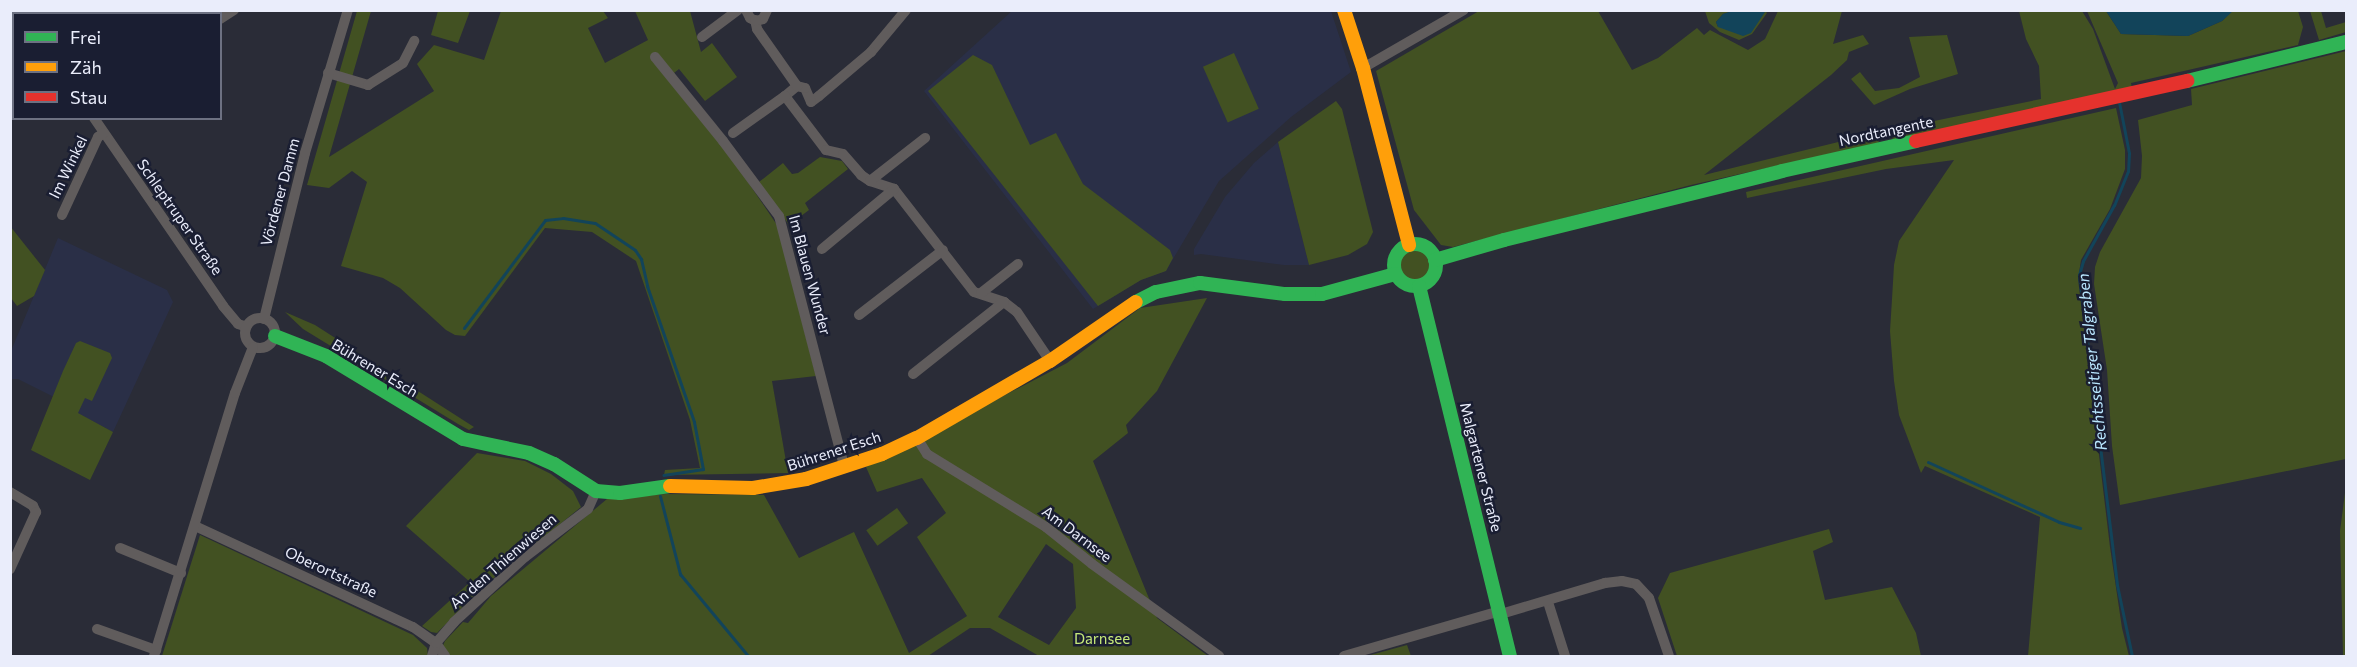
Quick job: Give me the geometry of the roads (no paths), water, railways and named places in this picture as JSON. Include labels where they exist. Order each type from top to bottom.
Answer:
[{"type":"street","name":"Vördener Damm","points":[[264,319],[304,153],[348,10]]},
{"type":"street","points":[[702,37],[738,10]]},
{"type":"street","points":[[746,10],[748,16],[755,20],[763,18],[769,11]]},
{"type":"street","points":[[800,113],[871,52],[906,10]]},
{"type":"street","points":[[1344,10],[1363,68],[1410,245]]},
{"type":"street","points":[[1363,68],[1464,10]]},
{"type":"street","points":[[755,20],[757,29],[797,86],[805,88],[811,102]]},
{"type":"street","points":[[328,73],[368,85],[403,63],[414,41]]},
{"type":"street","name":"Nordtangente","points":[[1435,261],[1504,240],[1771,174],[2137,93],[2346,42]]},
{"type":"street","name":"Im Blauen Wunder","points":[[655,57],[723,141],[779,216],[844,466]]},
{"type":"street","points":[[733,133],[797,86]]},
{"type":"street","points":[[785,96],[826,150],[843,154],[861,176],[894,189],[974,292],[981,292],[1004,302],[1017,312],[1050,361]]},
{"type":"street","name":"Schleptruper Straße","points":[[95,120],[227,311],[238,324],[246,327]]},
{"type":"street","name":"Im Winkel","points":[[62,215],[98,137],[104,133]]},
{"type":"street","points":[[870,181],[925,138]]},
{"type":"street","points":[[822,249],[894,189]]},
{"type":"street","points":[[1410,245],[1426,247],[1435,261],[1434,274],[1419,286],[1406,285],[1395,274],[1395,256],[1410,245]]},
{"type":"street","points":[[859,315],[943,250]]},
{"type":"street","points":[[981,292],[1018,264]]},
{"type":"street","name":"Bührener Esch","points":[[276,336],[326,356],[463,439],[529,453],[554,464],[596,491],[610,493],[672,486],[772,486],[806,479],[882,454],[917,438],[1050,361],[1135,303],[1156,292],[1177,287],[1218,284],[1285,294],[1322,294],[1395,274]]},
{"type":"street","name":"Malgartener Straße","points":[[1419,286],[1510,657]]},
{"type":"street","points":[[913,374],[1004,302]]},
{"type":"street","points":[[256,319],[264,319],[272,323],[276,336],[267,347],[253,347],[245,336],[246,327],[256,319]]},
{"type":"street","points":[[97,629],[155,653],[236,393],[253,347]]},
{"type":"street","name":"Am Darnsee","points":[[917,438],[927,454],[1046,527],[1092,564],[1219,657]]},
{"type":"street","name":"An den Thienwiesen","points":[[432,657],[436,643],[454,622],[525,557],[588,509],[596,491]]},
{"type":"street","points":[[10,492],[33,506],[36,512],[10,569]]},
{"type":"street","name":"Oberortstraße","points":[[195,526],[413,627],[436,643],[445,657]]},
{"type":"street","points":[[120,548],[180,573]]},
{"type":"street","points":[[1344,657],[1500,612],[1548,602],[1605,583],[1623,580],[1636,584],[1649,598],[1669,657]]},
{"type":"street","points":[[1548,602],[1565,657]]},
{"type":"waterway","name":"Rechtsseitiger Talgraben","points":[[2119,102],[2129,153],[2128,171],[2114,205],[2083,261],[2079,275],[2117,585],[2132,656]]},
{"type":"waterway","points":[[464,328],[545,220],[563,218],[595,223],[635,250],[641,259],[647,286],[694,422],[703,469],[663,475]]},
{"type":"waterway","points":[[1928,462],[2059,522],[2080,528]]},
{"type":"waterway","points":[[660,496],[680,574],[748,656]]},
{"type":"park label","name":"Darnsee","points":[[1102,639]]}]
